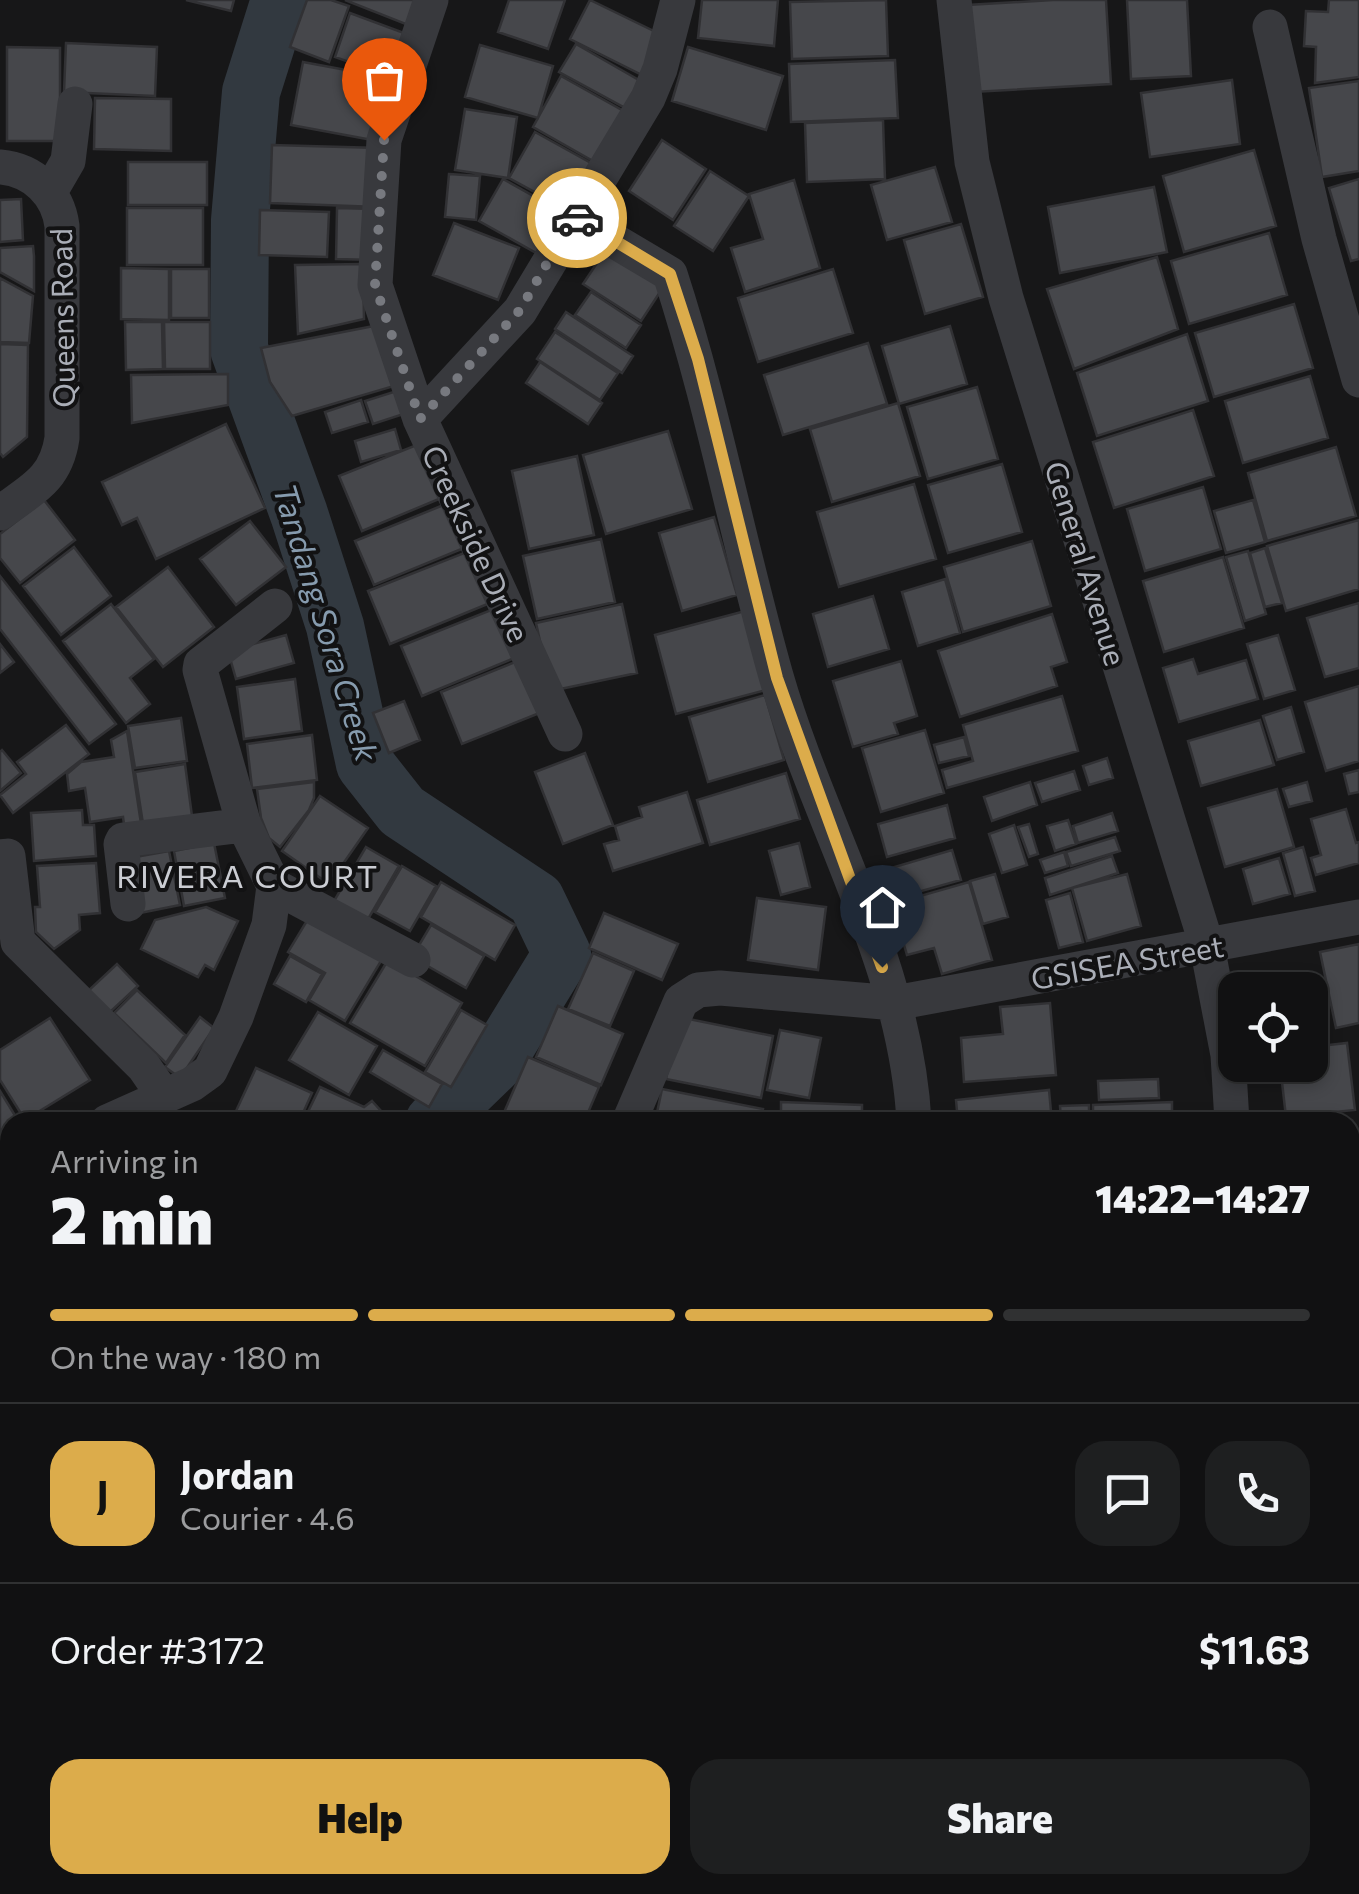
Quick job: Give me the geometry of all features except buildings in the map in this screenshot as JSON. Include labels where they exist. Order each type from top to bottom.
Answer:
[{"type":"street","name":"Creekside Drive","points":[[431,0],[384,140],[375,285],[420,419],[565,734]]},
{"type":"street","points":[[420,419],[520,310],[648,98],[660,70],[678,0]]},
{"type":"street","name":"General Avenue","points":[[954,0],[972,162],[1006,298],[1206,946],[1228,1055],[1231,1112]]},
{"type":"street","points":[[1270,27],[1319,240],[1359,380]]},
{"type":"street","name":"Queens Road","points":[[0,514],[50,476],[59,458],[62,226],[59,205],[50,192],[68,161],[74,104]]},
{"type":"street","points":[[0,166],[12,168],[50,192]]},
{"type":"street","points":[[574,217],[670,274],[698,359],[777,678],[896,1003],[913,1112]]},
{"type":"street","points":[[129,1112],[192,1084],[210,1070],[236,1017],[269,925],[274,886],[244,825],[200,670],[201,664],[275,606]]},
{"type":"street","points":[[128,904],[123,840],[244,825]]},
{"type":"street","points":[[0,856],[8,856],[18,942],[144,1068],[164,1096]]},
{"type":"street","points":[[274,886],[413,960]]},
{"type":"street","name":"GSISEA Street","points":[[633,1112],[681,1001],[698,990],[720,988],[896,1003],[1359,917]]},
{"type":"waterway","name":"Tandang Sora Creek","points":[[280,0],[251,92],[240,220],[239,349],[335,626],[365,764],[402,811],[536,900],[562,954],[496,1062],[444,1112]]},
{"type":"way so far","points":[[384,140],[375,285],[420,419],[520,310],[574,217],[577,218]]},
{"type":"district","name":"RIVERA COURT","points":[[248,875]]},
{"type":"route","points":[[577,218],[670,274],[698,359],[777,678],[882,967]]}]
